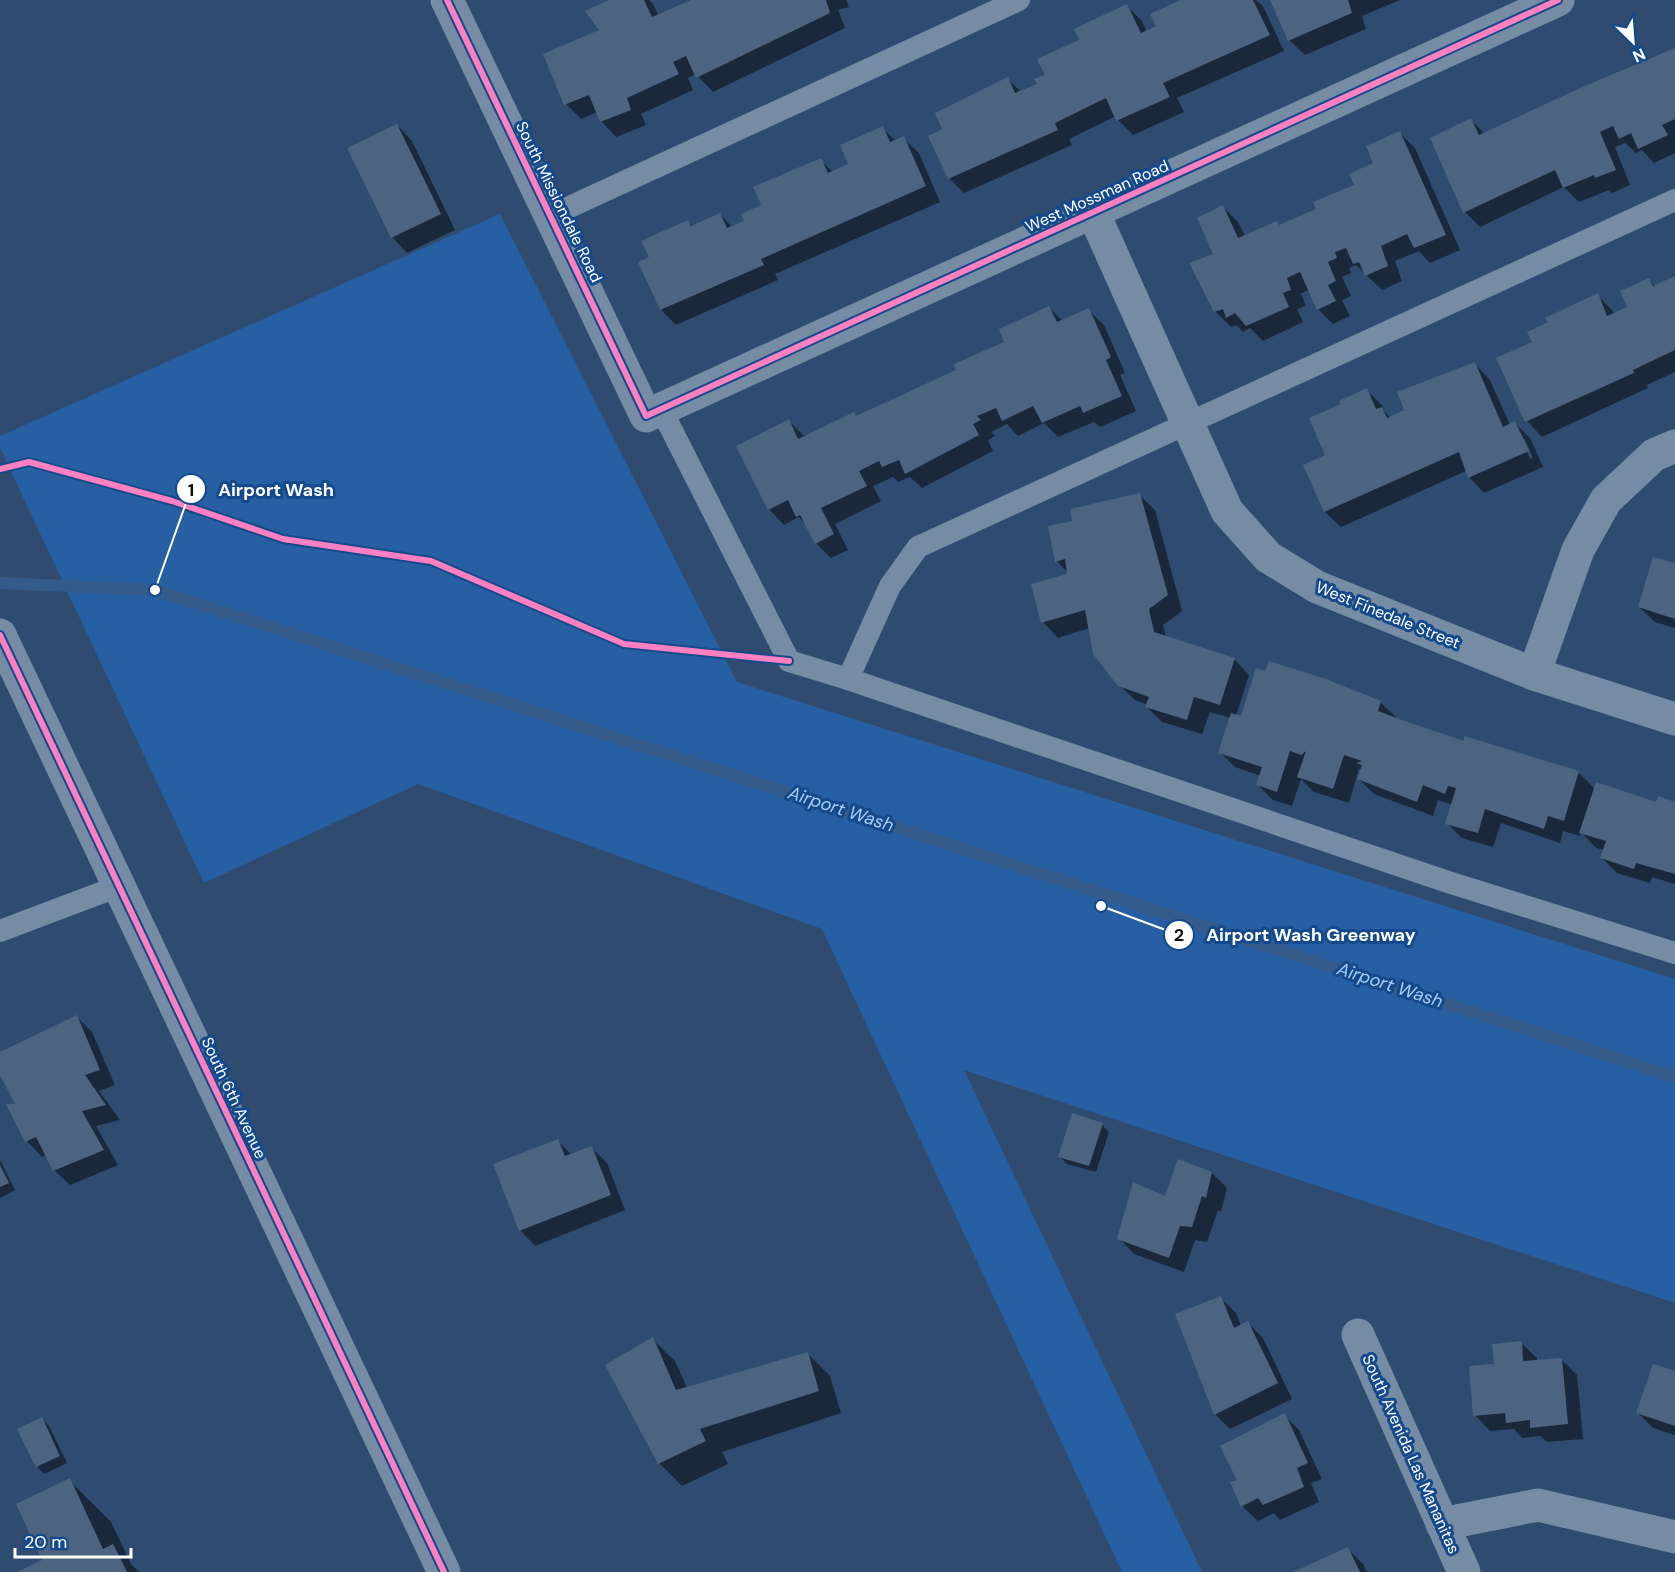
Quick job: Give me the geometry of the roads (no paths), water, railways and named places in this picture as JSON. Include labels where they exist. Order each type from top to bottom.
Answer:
[{"type":"street","name":"West Mossman Road","points":[[653,412],[1558,0]]},
{"type":"street","name":"South Missiondale Road","points":[[458,4],[550,216],[653,412]]},
{"type":"street","name":"West Finedale Street","points":[[1093,212],[1227,511],[1268,557],[1317,587],[1534,674],[1675,719]]},
{"type":"street","points":[[1534,674],[1578,550],[1606,501],[1654,455],[1675,446]]},
{"type":"street","name":"South 6th Avenue","points":[[3,642],[444,1572]]},
{"type":"street","name":"South Avenida Las Mananitas","points":[[1358,1335],[1464,1572]]},
{"type":"street","points":[[1442,1524],[1538,1505],[1675,1537]]},
{"type":"lane","points":[[550,216],[1019,0]]},
{"type":"lane","points":[[848,679],[890,586],[918,547],[1675,200]]},
{"type":"lane","points":[[653,412],[789,661],[1437,878],[1675,953]]},
{"type":"lane","points":[[0,931],[119,886]]},
{"type":"waterway","name":"Airport Wash","points":[[0,583],[155,590],[1675,1077]]},
{"type":"place","name":"Airport Wash","points":[[155,590]]},
{"type":"place","name":"Airport Wash Greenway","points":[[1101,906]]}]
